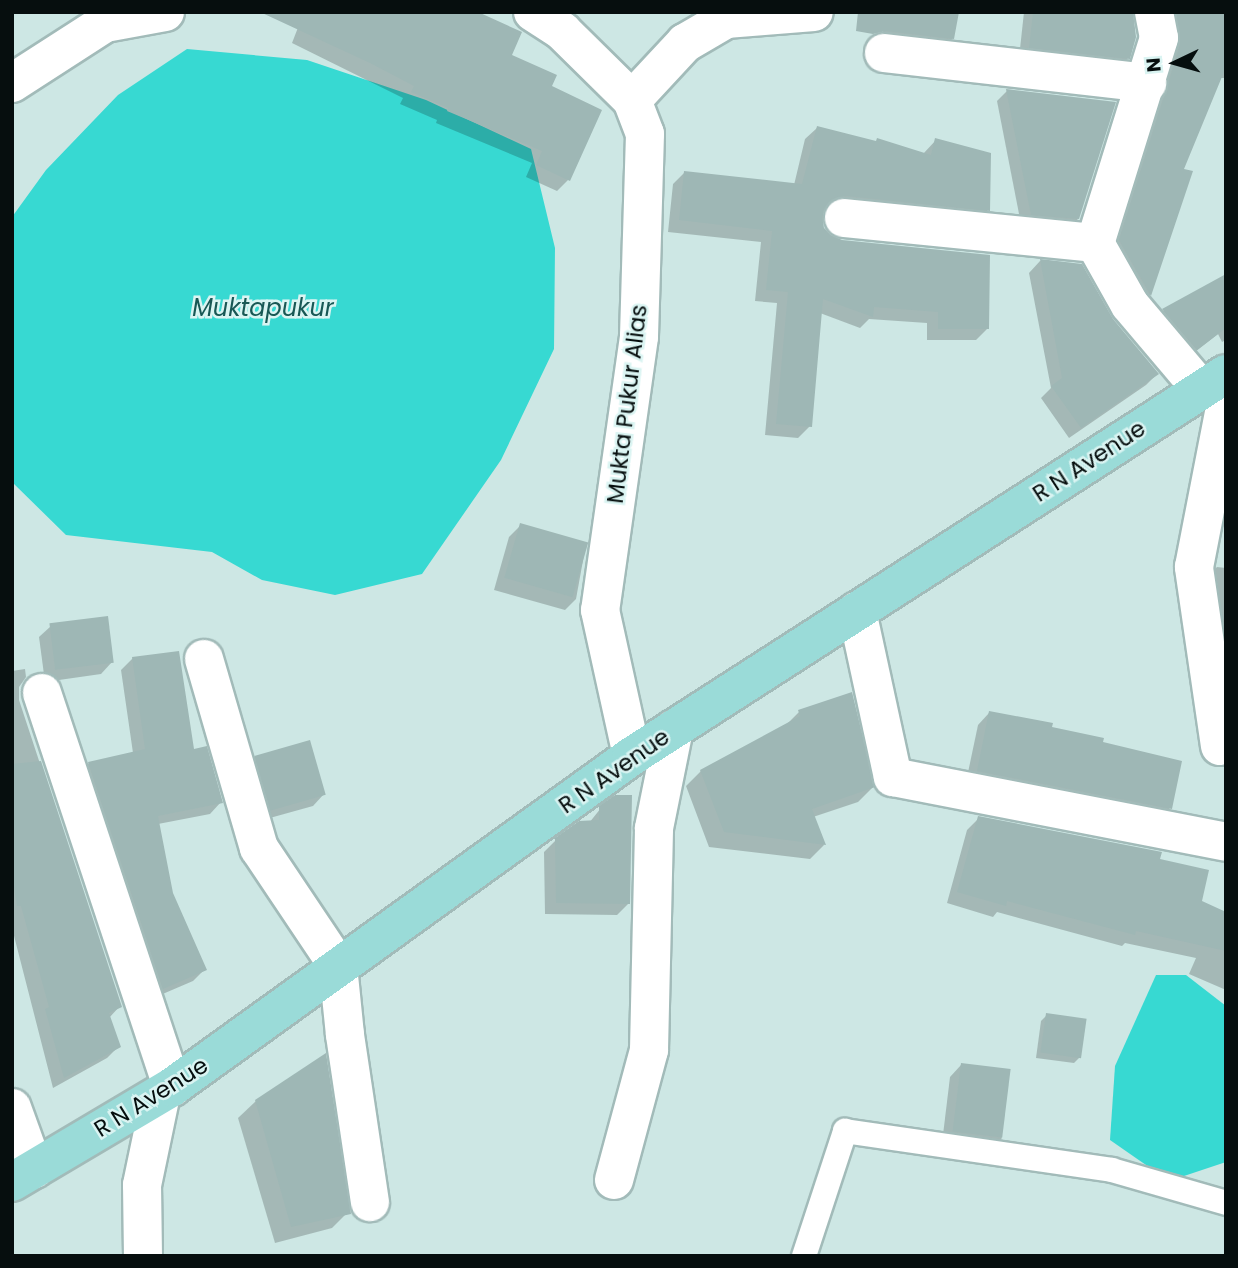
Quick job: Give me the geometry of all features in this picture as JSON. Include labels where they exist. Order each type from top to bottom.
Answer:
[{"type":"main road","name":"R N Avenue","points":[[23,1176],[167,1090],[632,756],[857,611],[1218,388]]},
{"type":"street","points":[[12,83],[105,23],[165,12]]},
{"type":"street","name":"Mukta Pukur Alias","points":[[533,12],[562,31],[632,100],[645,134],[639,337],[600,610],[632,756]]},
{"type":"street","points":[[632,100],[685,43],[726,19],[814,12]]},
{"type":"street","points":[[1154,12],[1159,38],[1095,243],[1130,305],[1218,388],[1194,567],[1220,746]]},
{"type":"street","points":[[884,53],[1147,83]]},
{"type":"street","points":[[844,218],[1095,243]]},
{"type":"street","points":[[857,611],[892,777],[1226,842]]},
{"type":"street","points":[[204,659],[259,848],[338,966],[370,1202]]},
{"type":"street","points":[[42,693],[167,1090],[142,1185],[143,1256]]},
{"type":"street","points":[[614,1180],[649,1050],[654,828],[674,729]]},
{"type":"street","points":[[12,1108],[23,1176]]},
{"type":"lane","points":[[804,1256],[845,1131],[1111,1170],[1226,1203]]},
{"type":"water","name":"Muktapukur","points":[[187,49],[307,60],[426,100],[531,149],[555,248],[554,349],[501,460],[422,574],[335,595],[262,580],[212,552],[66,535],[12,482],[12,217],[46,170],[118,95]]},
{"type":"water","points":[[1156,975],[1186,975],[1226,1006],[1226,1162],[1169,1181],[1110,1140],[1115,1066]]},
{"type":"building","points":[[260,12],[478,12],[522,32],[512,55],[557,75],[552,86],[602,110],[570,181],[536,165],[542,151],[447,111],[448,108],[411,92],[414,86]]},
{"type":"building","points":[[858,12],[959,12],[954,39],[886,31],[873,34],[856,31]]},
{"type":"building","points":[[1033,12],[1133,12],[1136,37],[1130,59],[1029,48]]},
{"type":"building","points":[[1176,12],[1226,12],[1226,67],[1184,169],[1193,171],[1151,296],[1119,240],[1180,45]]},
{"type":"building","points":[[1006,89],[1116,102],[1079,219],[1031,215]]},
{"type":"building","points":[[817,126],[876,141],[877,138],[931,155],[935,138],[991,153],[990,211],[846,196],[836,198],[827,205],[822,217],[824,228],[842,240],[990,255],[989,329],[938,329],[938,312],[874,307],[873,317],[823,299],[812,427],[776,424],[788,292],[766,290],[772,231],[679,220],[684,171],[802,184]]},
{"type":"building","points":[[1040,259],[1082,264],[1113,319],[1159,374],[1081,428],[1051,386],[1062,378]]},
{"type":"building","points":[[1226,274],[1226,328],[1197,350],[1162,309]]},
{"type":"building","points":[[520,523],[588,543],[573,597],[504,578]]},
{"type":"building","points":[[108,616],[114,663],[55,670],[49,623]]},
{"type":"building","points":[[179,651],[194,749],[207,746],[223,803],[158,816],[173,893],[207,970],[163,989],[88,762],[145,749],[132,657]]},
{"type":"building","points":[[852,692],[875,787],[812,809],[826,845],[724,832],[700,770],[800,716],[798,710]]},
{"type":"building","points":[[989,711],[1053,723],[1052,727],[1104,738],[1103,742],[1182,761],[1172,809],[977,771]]},
{"type":"building","points":[[310,740],[326,795],[270,811],[254,756]]},
{"type":"building","points":[[41,761],[122,1007],[109,1013],[121,1047],[64,1078],[45,1009],[49,1007],[21,906],[17,906],[12,874],[12,764]]},
{"type":"building","points":[[615,795],[632,795],[630,904],[556,903],[555,838],[579,821],[599,820],[599,806]]},
{"type":"building","points":[[978,816],[1162,852],[1160,859],[1209,870],[1202,901],[1226,912],[1226,951],[1136,931],[1135,935],[1007,901],[1006,906],[957,892]]},
{"type":"building","points":[[1046,1013],[1087,1019],[1081,1058],[1040,1053]]},
{"type":"building","points":[[326,1053],[351,1214],[291,1227],[255,1100]]},
{"type":"building","points":[[961,1063],[1011,1069],[1002,1138],[953,1131]]}]
